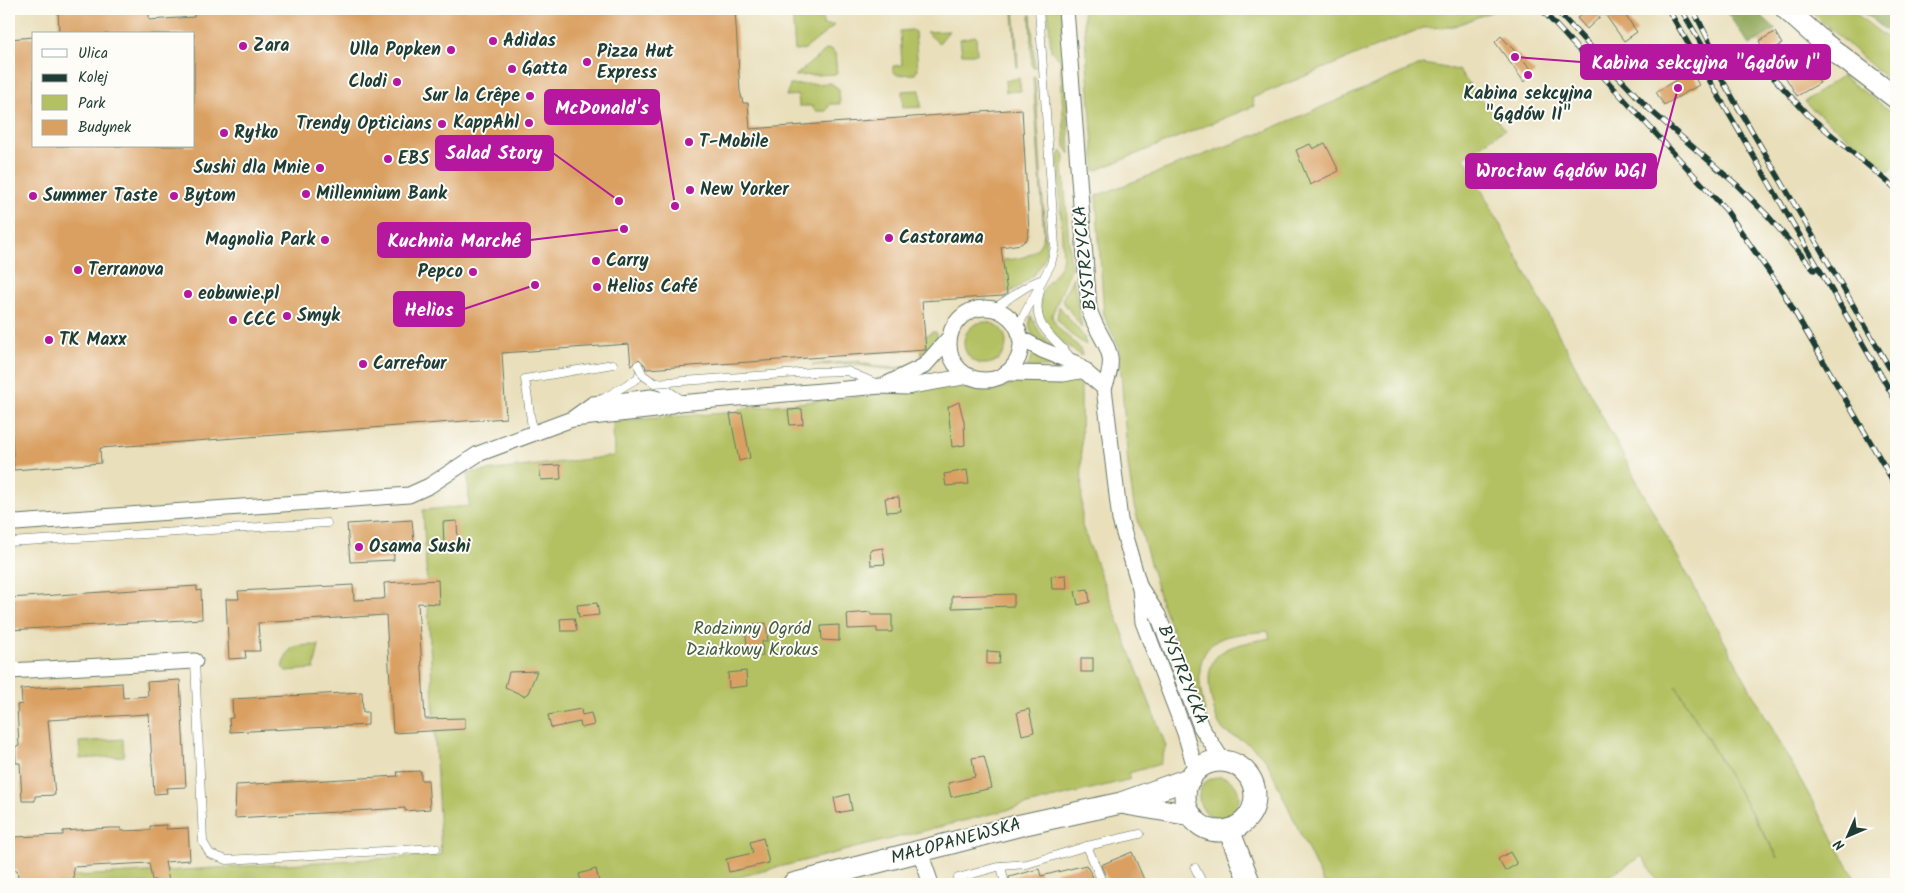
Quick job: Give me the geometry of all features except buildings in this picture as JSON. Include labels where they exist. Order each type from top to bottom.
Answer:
[{"type":"street","name":"BYSTRZYCKA","points":[[1066,9],[1089,309],[1095,328],[1112,358],[1110,375],[1104,388],[1120,520],[1140,588],[1143,622],[1185,733],[1193,774]]},
{"type":"street","points":[[1786,9],[1825,44],[1896,98]]},
{"type":"street","points":[[881,386],[924,366],[949,338],[960,317],[981,308],[994,308],[1007,316],[1019,333],[1042,350],[1080,366],[1104,388]]},
{"type":"street","points":[[1006,372],[1018,357],[1019,333]]},
{"type":"street","points":[[949,338],[952,360],[959,369],[969,376]]},
{"type":"street","points":[[572,419],[656,410],[684,402],[881,386],[906,387],[969,376],[984,379],[1006,372],[1064,374],[1080,366]]},
{"type":"street","points":[[9,520],[16,523],[409,495],[429,486],[478,454],[572,419],[593,404],[651,397],[684,402]]},
{"type":"street","name":"BYSTRZYCKA","points":[[1140,588],[1158,615],[1201,727],[1223,761]]},
{"type":"street","points":[[9,671],[195,661]]},
{"type":"street","points":[[1223,761],[1234,764],[1250,778],[1256,799],[1247,819],[1229,830],[1208,828],[1198,823],[1191,815],[1186,796],[1193,774],[1214,762],[1223,761]]},
{"type":"street","name":"MAŁOPANEWSKA","points":[[792,884],[1021,825],[1121,803],[1193,774]]},
{"type":"street","name":"MAŁOPANEWSKA","points":[[1121,803],[1191,815]]},
{"type":"street","points":[[1229,830],[1250,884]]},
{"type":"street","points":[[920,852],[930,884]]},
{"type":"lane","points":[[1019,333],[1041,280],[1051,264],[1055,247],[1039,9]]},
{"type":"lane","points":[[994,308],[1013,298],[1034,282],[1041,280]]},
{"type":"lane","points":[[1041,280],[1036,305],[1040,320],[1046,333],[1080,366]]},
{"type":"lane","points":[[533,434],[526,379],[613,364]]},
{"type":"lane","points":[[640,367],[643,375],[654,383],[847,371],[881,386]]},
{"type":"lane","points":[[640,367],[646,375],[684,402]]},
{"type":"lane","points":[[593,404],[638,378],[640,367]]},
{"type":"lane","points":[[9,542],[327,523]]},
{"type":"lane","points":[[195,661],[204,842],[210,854],[227,860],[436,848]]},
{"type":"lane","points":[[958,878],[1001,866],[1027,864],[1087,846],[1140,834]]},
{"type":"lane","points":[[1087,846],[1104,884]]},
{"type":"lane","points":[[1001,866],[1005,884]]},
{"type":"lane","points":[[1195,868],[1203,884]]},
{"type":"green space","points":[[792,9],[822,9],[823,25],[835,25],[804,50],[795,51]]},
{"type":"green space","points":[[1014,9],[1018,68],[1017,68]]},
{"type":"green space","points":[[1048,9],[1062,9],[1070,154],[1065,147],[1060,60],[1051,51]]},
{"type":"green space","points":[[1083,9],[1498,9],[1452,27],[1422,28],[1252,98],[1254,106],[1095,171]]},
{"type":"green space","points":[[1724,9],[1754,9],[1776,29],[1750,45]]},
{"type":"green space","points":[[1808,9],[1850,9],[1896,45],[1896,87]]},
{"type":"green space","points":[[1859,9],[1891,9],[1896,15],[1896,38]]},
{"type":"green space","points":[[1031,15],[1035,67],[1032,67]]},
{"type":"green space","points":[[912,30],[915,32],[918,69],[915,74],[898,75],[893,72],[893,66],[902,65],[900,31]]},
{"type":"green space","points":[[949,31],[939,43],[926,32]]},
{"type":"green space","points":[[976,36],[977,54],[962,54],[960,39]]},
{"type":"green space","points":[[827,49],[835,53],[837,74],[795,76]]},
{"type":"green space","points":[[1423,64],[1458,70],[1505,129],[1464,157],[1666,536],[1858,884],[1659,884],[1642,856],[1595,884],[1324,884],[1266,760],[1246,742],[1225,732],[1217,720],[1214,711],[1209,680],[1215,658],[1232,647],[1270,638],[1268,631],[1227,636],[1212,645],[1205,653],[1201,663],[1200,684],[1206,718],[1160,599],[1134,506],[1128,465],[1119,347],[1104,316],[1096,196],[1263,132]],"holes":[[[1676,686],[1778,857],[1778,858]]]},
{"type":"green space","points":[[1035,76],[1046,252],[1037,271],[1007,293],[1002,260],[1016,259],[1029,255],[1039,247],[1044,233],[1033,77]]},
{"type":"green space","points":[[1842,76],[1896,115],[1896,164],[1889,171],[1804,102]]},
{"type":"green space","points":[[1019,78],[1021,91],[1006,92],[1005,81]]},
{"type":"green space","points":[[831,83],[839,89],[840,104],[830,104],[826,111],[815,111],[812,106],[799,106],[798,95],[786,96],[790,85]]},
{"type":"green space","points":[[920,90],[921,107],[903,108],[902,91]]},
{"type":"green space","points":[[1062,151],[1065,155],[1063,166],[1071,269],[1052,315],[1058,327],[1078,346],[1082,356],[1065,344],[1049,328],[1043,318],[1041,308],[1041,298],[1045,287],[1058,269],[1063,257],[1058,157]]},
{"type":"green space","points":[[1073,277],[1082,328],[1062,300]]},
{"type":"green space","points":[[1059,306],[1084,337],[1086,345],[1070,334],[1057,319]]},
{"type":"green space","points":[[1031,316],[1039,331],[1051,346],[1037,338],[1031,331]]},
{"type":"green space","points":[[981,322],[989,322],[1000,328],[1006,343],[1000,358],[989,364],[981,364],[970,358],[964,347],[964,339],[970,328]]},
{"type":"green space","points":[[932,332],[936,332],[938,337],[932,349],[923,359],[905,369],[895,370],[846,364],[812,365],[860,361],[860,363],[892,368],[907,366],[922,358],[921,351],[926,350],[924,337]]},
{"type":"green space","points":[[1034,353],[1069,367],[1027,367]]},
{"type":"green space","name":"Rodzinny Ogród Działkowy Krokus","points":[[1024,380],[1066,380],[1081,385],[1082,526],[1166,746],[1160,764],[1129,773],[1131,779],[711,884],[9,884],[9,880],[441,855],[423,510],[469,506],[468,473],[614,456],[613,421],[739,412],[739,409],[957,386],[981,391],[994,391]]},
{"type":"green space","points":[[319,645],[314,669],[286,671],[282,667],[287,654],[294,647]]},
{"type":"green space","points":[[123,739],[124,756],[80,759],[79,742]]},
{"type":"green space","points":[[1223,777],[1230,780],[1236,786],[1239,797],[1238,805],[1230,814],[1223,817],[1215,817],[1208,814],[1200,805],[1199,793],[1202,786],[1211,778]]},
{"type":"railway","points":[[1541,9],[1726,210],[1783,292],[1896,486]]},
{"type":"railway","points":[[1555,9],[1649,109],[1737,185],[1768,216],[1814,270]]},
{"type":"railway","points":[[1668,9],[1896,401]]},
{"type":"railway","points":[[1681,9],[1896,379]]},
{"type":"railway","points":[[1693,9],[1722,67]]},
{"type":"railway","points":[[1760,63],[1808,115],[1896,189]]},
{"type":"place","name":"Adidas","points":[[493,41]]},
{"type":"place","name":"Zara","points":[[243,46]]},
{"type":"place","name":"Ulla Popken","points":[[451,50]]},
{"type":"place","name":"Kabina sekcyjna \"Gądów I\"","points":[[1515,57]]},
{"type":"place","name":"Pizza Hut Express","points":[[587,62]]},
{"type":"place","name":"Gatta","points":[[512,69]]},
{"type":"place","name":"Kabina sekcyjna \"Gądów II\"","points":[[1528,75]]},
{"type":"place","name":"Clodi","points":[[397,82]]},
{"type":"place","name":"Wrocław Gądów WG1","points":[[1678,88]]},
{"type":"place","name":"Sur la Crêpe","points":[[530,96]]},
{"type":"place","name":"KappAhl","points":[[529,123]]},
{"type":"place","name":"Trendy Opticians","points":[[442,124]]},
{"type":"place","name":"Ryłko","points":[[224,133]]},
{"type":"place","name":"T-Mobile","points":[[689,142]]},
{"type":"place","name":"EBS","points":[[388,159]]},
{"type":"place","name":"Sushi dla Mnie","points":[[320,168]]},
{"type":"place","name":"New Yorker","points":[[690,190]]},
{"type":"place","name":"Millennium Bank","points":[[306,194]]},
{"type":"place","name":"Summer Taste","points":[[33,196]]},
{"type":"place","name":"Bytom","points":[[174,196]]},
{"type":"place","name":"Salad Story","points":[[619,201]]},
{"type":"place","name":"McDonald's","points":[[675,206]]},
{"type":"place","name":"Kuchnia Marché","points":[[624,229]]},
{"type":"place","name":"Castorama","points":[[889,238]]},
{"type":"place","name":"Magnolia Park","points":[[325,240]]},
{"type":"place","name":"Carry","points":[[596,261]]},
{"type":"place","name":"Terranova","points":[[78,270]]},
{"type":"place","name":"Pepco","points":[[473,272]]},
{"type":"place","name":"Helios","points":[[535,285]]},
{"type":"place","name":"Helios Café","points":[[597,287]]},
{"type":"place","name":"eobuwie.pl","points":[[188,294]]},
{"type":"place","name":"Smyk","points":[[287,316]]},
{"type":"place","name":"CCC","points":[[233,320]]},
{"type":"place","name":"TK Maxx","points":[[49,340]]},
{"type":"place","name":"Carrefour","points":[[363,364]]},
{"type":"place","name":"Osama Sushi","points":[[359,547]]}]
